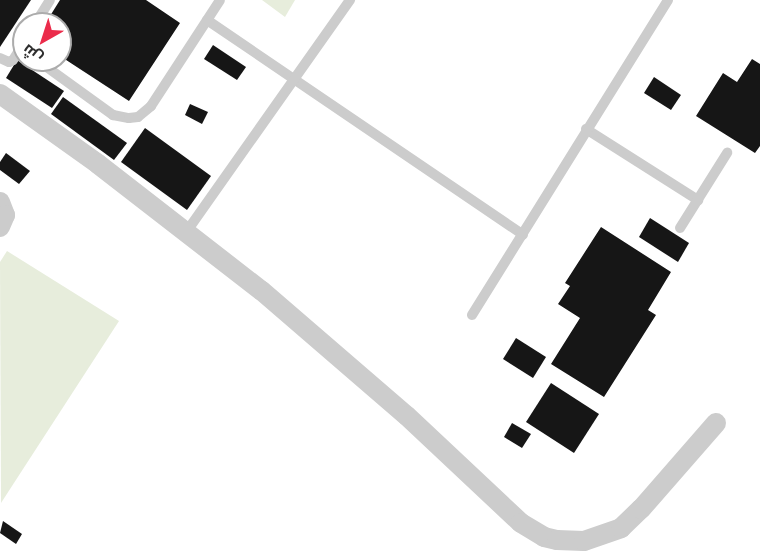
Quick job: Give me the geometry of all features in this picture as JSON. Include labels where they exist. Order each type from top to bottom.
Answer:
[{"type":"street","points":[[0,94],[187,231],[343,360],[521,523],[544,537],[584,541],[621,528],[716,423]]},
{"type":"street","points":[[0,202],[6,215],[0,227]]},
{"type":"lane","points":[[54,72],[112,115],[138,117],[151,106],[220,0]]},
{"type":"lane","points":[[187,231],[350,0]]},
{"type":"lane","points":[[472,315],[668,0]]},
{"type":"lane","points":[[207,20],[523,235]]},
{"type":"lane","points":[[586,129],[698,200]]},
{"type":"lane","points":[[680,228],[727,153]]},
{"type":"green space","points":[[262,0],[295,0],[285,17]]},
{"type":"green space","points":[[7,251],[119,321],[1,503],[0,262]]},
{"type":"building","points":[[0,0],[31,0],[23,12],[12,12],[12,29],[0,47]]},
{"type":"building","points":[[60,0],[146,0],[180,23],[129,101],[72,64],[72,12],[52,12]]},
{"type":"building","points":[[213,45],[246,67],[237,80],[204,59]]},
{"type":"building","points":[[752,59],[760,64],[760,146],[755,153],[696,116],[723,73],[737,82]]},
{"type":"building","points":[[12,68],[12,72],[35,72],[64,91],[52,108],[6,78]]},
{"type":"building","points":[[654,77],[681,95],[671,110],[644,93]]},
{"type":"building","points":[[63,97],[127,143],[114,160],[51,114]]},
{"type":"building","points":[[190,104],[208,112],[202,124],[185,115]]},
{"type":"building","points":[[145,128],[211,176],[187,210],[121,162]]},
{"type":"building","points":[[6,153],[30,171],[19,184],[0,170],[0,162]]},
{"type":"building","points":[[650,218],[689,243],[678,262],[639,237]]},
{"type":"building","points":[[601,227],[671,272],[648,310],[656,315],[604,397],[551,364],[580,318],[558,304],[570,286],[565,283]]},
{"type":"building","points":[[516,338],[546,357],[533,378],[503,359]]},
{"type":"building","points":[[551,383],[599,414],[574,453],[526,422]]},
{"type":"building","points":[[512,423],[531,434],[522,448],[504,437]]},
{"type":"building","points":[[3,521],[22,534],[16,544],[0,533]]}]
